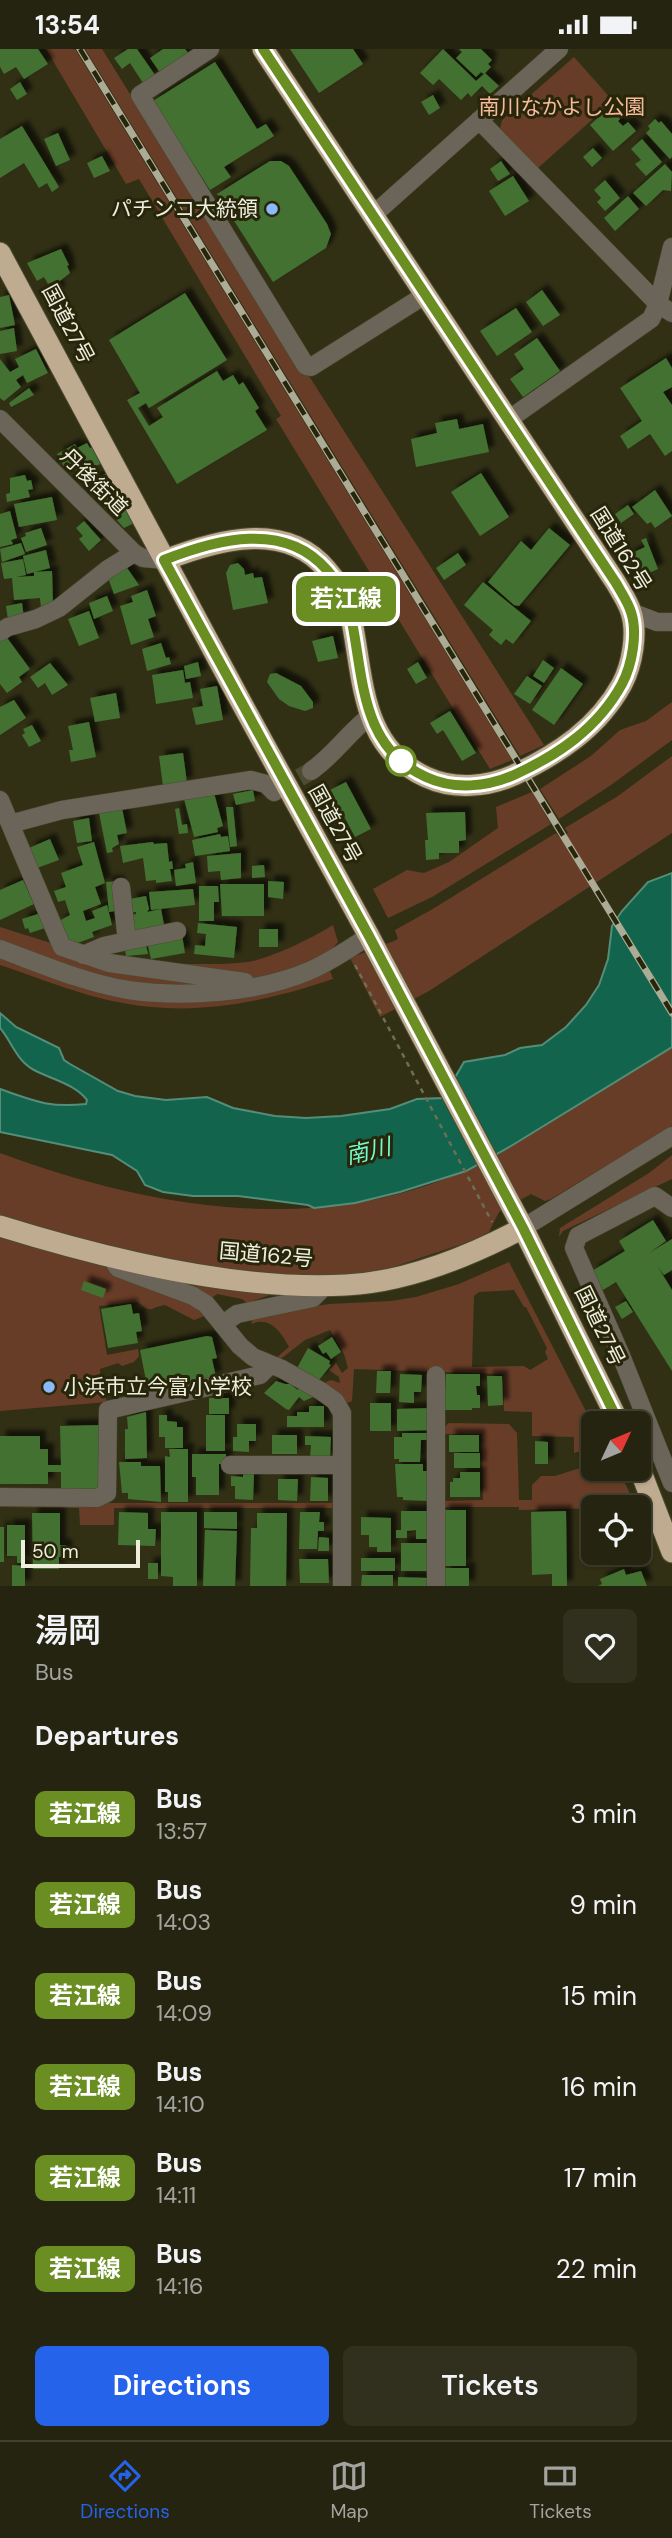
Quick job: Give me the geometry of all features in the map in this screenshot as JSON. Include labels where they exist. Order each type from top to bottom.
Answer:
[{"type":"highway","name":"国道162号","points":[[164,560],[206,545],[257,538],[286,542],[311,555],[330,573],[344,594],[350,611],[370,716],[380,736],[411,770],[434,781],[459,785],[498,782],[539,763],[592,726],[613,701],[624,680],[631,656],[634,635],[631,611],[599,556],[263,49]]},
{"type":"highway","name":"国道27号","points":[[0,253],[511,1204],[613,1411]]},
{"type":"highway","name":"国道162号","points":[[0,1226],[111,1257],[213,1276],[326,1285],[347,1285],[420,1271],[523,1228]]},
{"type":"highway","points":[[644,1481],[672,1552]]},
{"type":"street","points":[[210,49],[141,95],[306,366],[311,367],[425,295]]},
{"type":"street","points":[[372,216],[559,49]]},
{"type":"street","points":[[479,120],[665,308]]},
{"type":"street","points":[[508,420],[665,308],[672,247]]},
{"type":"street","name":"丹後街道","points":[[0,419],[134,554]]},
{"type":"street","points":[[0,632],[59,608],[108,569],[134,554],[149,560],[164,560]]},
{"type":"street","points":[[631,611],[657,622],[672,622]]},
{"type":"street","points":[[311,771],[331,757],[354,728],[370,716]]},
{"type":"street","points":[[257,985],[109,964],[62,947],[4,812],[62,810],[251,780],[276,791]]},
{"type":"street","points":[[121,887],[127,941]]},
{"type":"street","points":[[83,955],[104,946],[177,931]]},
{"type":"street","points":[[0,950],[127,990],[188,994],[215,993],[276,983],[307,972],[347,950],[371,941]]},
{"type":"street","points":[[523,1228],[672,1136]]},
{"type":"street","points":[[672,1208],[655,1196],[578,1235],[574,1248],[672,1483]]},
{"type":"street","points":[[111,1257],[118,1268],[193,1296],[206,1304],[240,1346],[253,1357],[282,1369],[335,1401],[342,1413],[342,1586]]},
{"type":"street","points":[[223,1324],[237,1314],[313,1298],[326,1285]]},
{"type":"street","points":[[0,1497],[97,1497],[107,1493],[108,1411],[260,1375],[270,1365]]},
{"type":"street","points":[[436,1375],[436,1586]]},
{"type":"street","points":[[230,1465],[342,1465]]},
{"type":"path","points":[[347,950],[494,1226]]},
{"type":"green space","points":[[46,49],[75,49],[512,760],[490,769],[276,419],[281,416],[139,179],[126,184]]},
{"type":"green space","points":[[85,49],[102,49],[304,374],[309,376],[544,745],[520,756]]},
{"type":"green space","name":"南川なかよし公園","points":[[574,57],[613,101],[538,168],[500,129],[502,120]]},
{"type":"green space","points":[[672,702],[672,740],[559,819],[540,789],[591,756],[620,730],[646,721]]},
{"type":"green space","points":[[672,756],[672,833],[429,991],[380,1017],[350,958],[398,939],[395,930],[556,833],[560,838],[568,833],[565,828],[618,796]]},
{"type":"green space","points":[[532,792],[551,824],[432,897],[388,918],[373,889],[407,870],[424,873],[449,862],[498,828],[496,807]]},
{"type":"green space","points":[[333,925],[338,942],[324,958],[258,978],[143,963],[248,962],[292,947]]},
{"type":"green space","points":[[0,927],[54,944],[232,984],[164,987],[100,978],[0,944]]},
{"type":"green space","points":[[0,956],[126,995],[329,968],[333,979],[282,994],[229,1005],[203,1008],[150,1007],[107,1000],[61,986],[0,965]]},
{"type":"green space","points":[[672,1047],[672,1126],[551,1199],[545,1201],[531,1194],[499,1212],[489,1232],[474,1240],[390,1268],[328,1277],[249,1272],[145,1256],[0,1218],[0,1153],[54,1172],[110,1187],[225,1207],[283,1209],[340,1205],[397,1194],[452,1176],[489,1158]]},
{"type":"green space","points":[[672,1155],[672,1179],[563,1231],[559,1237],[560,1228],[649,1173]]},
{"type":"green space","points":[[0,1234],[81,1258],[192,1300],[207,1315],[194,1320],[165,1305],[149,1309],[138,1302],[99,1306],[107,1355],[138,1349],[139,1356],[134,1362],[122,1366],[118,1363],[100,1369],[101,1385],[107,1402],[0,1411]]},
{"type":"green space","points":[[509,1262],[586,1411],[581,1411],[581,1451],[574,1453],[574,1437],[532,1436],[532,1412],[504,1411],[503,1374],[354,1369],[352,1401],[347,1403],[324,1387],[326,1382],[331,1380],[340,1383],[339,1377],[329,1370],[336,1363],[342,1373],[348,1368],[344,1354],[330,1330],[305,1340],[278,1361],[276,1358],[289,1347],[282,1336],[274,1327],[264,1322],[251,1324],[254,1316],[329,1304],[416,1297],[459,1284]],"holes":[[[514,1290],[547,1348],[545,1352],[548,1359],[530,1370],[524,1366],[472,1367],[474,1296],[479,1292]]]},
{"type":"green space","points":[[160,1275],[282,1291],[247,1303],[242,1299],[217,1294],[209,1300]]},
{"type":"green space","points":[[449,1423],[509,1424],[517,1433],[519,1500],[532,1500],[532,1485],[541,1476],[555,1476],[581,1468],[581,1481],[624,1481],[630,1495],[581,1495],[581,1508],[519,1510],[519,1507],[443,1507],[443,1501],[483,1500],[482,1434],[442,1434],[441,1430]]},
{"type":"green space","points":[[0,1503],[333,1503],[332,1508],[114,1508],[114,1525],[80,1525],[79,1508],[0,1507]]},
{"type":"water","name":"南川","points":[[672,873],[672,1047],[466,1171],[355,1203],[314,1208],[238,1196],[193,1196],[163,1192],[145,1185],[137,1171],[112,1155],[0,1132],[0,1089],[51,1104],[86,1104],[87,1100],[62,1082],[34,1070],[18,1056],[0,1028],[0,1013],[16,1027],[59,1048],[64,1060],[70,1064],[118,1091],[135,1096],[166,1100],[207,1097],[233,1108],[275,1116],[306,1118],[390,1109],[417,1099],[443,1098],[464,1062],[542,1045],[566,1027],[586,1005],[599,985],[608,959],[612,926],[622,911],[648,882]]},
{"type":"building","points":[[0,49],[38,49],[48,64],[24,79],[16,67],[4,74],[0,67]]},
{"type":"building","points":[[128,49],[137,49],[155,75],[143,83],[130,63],[122,69],[114,58]]},
{"type":"building","points":[[163,49],[185,49],[189,54],[161,74],[150,58]]},
{"type":"building","points":[[290,49],[353,49],[363,64],[319,93]]},
{"type":"building","points":[[443,49],[476,81],[484,74],[481,72],[476,77],[456,58],[462,52],[459,49],[481,49],[492,60],[488,64],[491,67],[485,73],[499,86],[490,94],[482,86],[471,97],[468,93],[461,100],[439,79],[433,85],[420,73]]},
{"type":"building","points":[[215,62],[257,129],[266,124],[274,136],[224,167],[231,177],[210,190],[153,101]]},
{"type":"building","points":[[20,82],[27,94],[17,100],[10,89]]},
{"type":"building","points":[[433,95],[440,108],[429,115],[421,102]]},
{"type":"building","points":[[611,106],[621,118],[618,121],[623,126],[628,122],[636,131],[613,151],[590,125]]},
{"type":"building","points":[[655,119],[659,123],[661,121],[672,134],[670,159],[646,133],[650,129],[648,126]]},
{"type":"building","points":[[22,126],[59,187],[52,192],[47,183],[39,188],[24,163],[0,178],[0,139]]},
{"type":"building","points":[[58,133],[70,160],[56,166],[44,139]]},
{"type":"building","points":[[642,139],[662,162],[646,176],[635,164],[641,160],[631,149]]},
{"type":"building","points":[[593,148],[602,158],[592,167],[583,157]]},
{"type":"building","points":[[102,156],[110,171],[94,178],[87,163]]},
{"type":"building","name":"パチンコ大統領","points":[[270,161],[281,161],[289,166],[331,234],[326,248],[273,282],[217,194]]},
{"type":"building","points":[[501,161],[510,174],[498,181],[490,169]]},
{"type":"building","points":[[665,164],[672,172],[671,191],[663,190],[646,206],[633,193]]},
{"type":"building","points":[[513,176],[529,201],[505,216],[489,191]]},
{"type":"building","points":[[605,180],[620,198],[605,211],[597,202],[601,198],[594,190]]},
{"type":"building","points":[[628,196],[639,209],[615,231],[604,218]]},
{"type":"building","points":[[61,249],[70,273],[56,284],[55,281],[48,284],[44,277],[37,281],[27,263]]},
{"type":"building","points":[[56,284],[60,291],[45,299],[41,292]]},
{"type":"building","points":[[542,290],[560,315],[543,326],[526,302]]},
{"type":"building","points":[[185,293],[227,360],[149,408],[146,403],[138,408],[149,426],[163,417],[157,408],[217,371],[223,381],[233,375],[239,385],[243,382],[259,408],[255,411],[267,430],[177,484],[127,400],[140,393],[109,340]]},
{"type":"building","points":[[9,295],[15,325],[0,328],[0,297]]},
{"type":"building","points":[[516,308],[532,332],[497,356],[480,331]]},
{"type":"building","points":[[14,328],[17,351],[0,354],[0,331]]},
{"type":"building","points":[[537,338],[560,371],[523,397],[510,379],[524,369],[514,354]]},
{"type":"building","points":[[36,349],[48,373],[27,383],[23,375],[16,380],[21,387],[4,401],[0,398],[0,359],[10,372],[19,367],[15,359]]},
{"type":"building","points":[[666,358],[672,368],[672,387],[663,392],[672,405],[672,451],[665,456],[650,434],[628,449],[620,436],[642,421],[620,388]]},
{"type":"building","points":[[29,388],[34,395],[11,407],[9,403]]},
{"type":"building","points":[[457,419],[459,429],[483,424],[489,452],[416,467],[411,439],[437,433],[435,423]]},
{"type":"building","points":[[87,443],[90,448],[93,447],[102,463],[79,475],[74,465],[66,470],[57,454],[75,444],[77,448]]},
{"type":"building","points":[[107,473],[134,523],[124,528],[106,508],[91,481]]},
{"type":"building","points":[[481,473],[509,517],[480,536],[451,492]]},
{"type":"building","points":[[25,475],[27,481],[31,480],[33,489],[28,490],[30,497],[7,502],[10,478]]},
{"type":"building","points":[[655,490],[672,516],[655,528],[651,522],[647,524],[632,507]]},
{"type":"building","points":[[52,497],[57,520],[19,527],[14,504]]},
{"type":"building","points":[[628,505],[634,514],[621,523],[615,514]]},
{"type":"building","points":[[10,511],[17,538],[11,540],[13,544],[0,547],[0,514]]},
{"type":"building","points":[[84,521],[101,540],[89,551],[79,539],[83,536],[76,528]]},
{"type":"building","points":[[41,528],[47,545],[26,552],[21,538],[26,536],[25,533]]},
{"type":"building","points":[[549,528],[570,545],[519,606],[514,605],[488,582],[521,541],[531,550]]},
{"type":"building","points":[[646,538],[658,569],[638,578],[628,555],[645,547],[641,540]]},
{"type":"building","points":[[21,543],[25,554],[2,562],[0,549]]},
{"type":"building","points":[[46,550],[50,568],[27,574],[23,556]]},
{"type":"building","points":[[458,553],[466,565],[444,580],[436,568]]},
{"type":"building","points":[[23,559],[26,575],[16,577],[52,571],[53,606],[41,608],[40,598],[14,600],[12,578],[4,579],[1,563]]},
{"type":"building","points":[[238,563],[244,569],[245,575],[253,573],[254,578],[262,577],[268,603],[233,610],[226,573],[230,565]]},
{"type":"building","points":[[125,565],[139,585],[114,594],[107,575]]},
{"type":"building","points":[[483,582],[531,621],[513,644],[506,639],[501,645],[489,635],[493,630],[464,605]]},
{"type":"building","points":[[147,590],[156,616],[148,619],[154,637],[131,645],[120,606],[133,602],[131,596]]},
{"type":"building","points":[[107,596],[113,611],[94,619],[89,603]]},
{"type":"building","points":[[22,603],[24,618],[8,620],[6,606]]},
{"type":"building","points":[[325,609],[325,622],[314,626],[312,619],[317,618],[317,615],[306,618],[305,615]]},
{"type":"building","points":[[89,611],[99,638],[79,646],[68,619]]},
{"type":"building","points":[[5,635],[30,669],[19,677],[22,682],[7,693],[0,684],[0,639]]},
{"type":"building","points":[[333,636],[338,658],[318,662],[312,641]]},
{"type":"building","points":[[161,643],[171,664],[147,671],[142,649]]},
{"type":"building","points":[[543,660],[554,668],[544,683],[533,676]]},
{"type":"building","points":[[198,662],[201,676],[186,679],[184,666]]},
{"type":"building","points":[[418,662],[427,678],[416,684],[407,669]]},
{"type":"building","points":[[50,663],[68,685],[52,695],[45,683],[38,688],[30,677]]},
{"type":"building","points":[[561,668],[583,684],[554,725],[532,710]]},
{"type":"building","points":[[183,670],[185,683],[190,682],[193,698],[156,704],[152,675]]},
{"type":"building","points":[[276,673],[301,686],[313,702],[313,708],[305,711],[289,706],[279,699],[267,682],[270,674]]},
{"type":"building","points":[[527,676],[542,686],[530,704],[514,694]]},
{"type":"building","points":[[217,686],[223,720],[196,725],[192,708],[203,706],[200,689]]},
{"type":"building","points":[[116,693],[120,718],[95,722],[90,698]]},
{"type":"building","points":[[14,700],[26,718],[0,735],[0,707]]},
{"type":"building","points":[[450,711],[476,753],[462,761],[443,730],[437,734],[430,723]]},
{"type":"building","points":[[89,722],[96,757],[71,762],[69,750],[73,750],[68,726]]},
{"type":"building","points":[[32,725],[41,741],[29,747],[22,735],[25,733],[23,729]]},
{"type":"building","points":[[183,753],[187,783],[163,786],[159,756]]},
{"type":"building","points":[[346,782],[371,829],[355,837],[330,790]]},
{"type":"building","points":[[253,790],[255,801],[236,805],[233,794]]},
{"type":"building","points":[[214,793],[223,826],[217,828],[218,832],[194,837],[183,795],[191,794],[192,798]]},
{"type":"building","points":[[226,807],[233,807],[237,846],[230,847]]},
{"type":"building","points":[[122,808],[127,833],[117,835],[119,844],[112,848],[113,852],[107,853],[99,813]]},
{"type":"building","points":[[179,808],[182,825],[187,824],[188,833],[179,834],[175,809]]},
{"type":"building","points":[[465,812],[466,840],[459,841],[459,853],[439,853],[439,859],[426,860],[426,813]]},
{"type":"building","points":[[89,818],[92,841],[77,843],[73,821]]},
{"type":"building","points":[[220,834],[221,837],[228,836],[230,851],[195,856],[192,840]]},
{"type":"building","points":[[50,839],[59,860],[37,868],[29,848]]},
{"type":"building","points":[[94,842],[105,883],[95,887],[101,904],[83,911],[86,921],[95,918],[92,911],[107,905],[112,925],[92,932],[94,937],[72,945],[67,943],[59,921],[70,915],[65,900],[58,902],[54,891],[66,887],[61,873],[83,865],[77,847]]},
{"type":"building","points":[[167,843],[169,862],[172,861],[172,881],[146,881],[143,858],[123,863],[120,846]]},
{"type":"building","points":[[241,853],[241,878],[221,880],[220,871],[208,872],[207,856]]},
{"type":"building","points":[[193,862],[196,883],[176,886],[174,870],[186,868],[185,864]]},
{"type":"building","points":[[264,865],[265,877],[252,878],[252,866]]},
{"type":"building","points":[[23,880],[34,904],[0,920],[0,890]]},
{"type":"building","points":[[118,881],[121,910],[109,912],[106,882]]},
{"type":"building","points":[[268,881],[284,882],[283,899],[268,897]]},
{"type":"building","points":[[220,884],[264,884],[264,916],[222,916]]},
{"type":"building","points":[[199,886],[218,886],[219,902],[214,902],[214,921],[199,921]]},
{"type":"building","points":[[193,889],[195,905],[151,910],[149,892]]},
{"type":"building","points":[[146,896],[149,909],[147,912],[161,909],[165,930],[134,937],[132,915],[136,912],[133,912],[130,899]]},
{"type":"building","points":[[41,913],[45,928],[30,933],[28,928],[25,929],[22,919]]},
{"type":"building","points":[[198,923],[237,927],[234,958],[194,954],[195,945],[205,946],[206,934],[197,933]]},
{"type":"building","points":[[259,929],[278,929],[278,947],[259,947]]},
{"type":"building","points":[[182,935],[185,953],[151,959],[147,941]]},
{"type":"building","points":[[145,941],[148,954],[126,956],[124,945]]},
{"type":"building","points":[[653,1220],[666,1241],[649,1253],[672,1239],[672,1270],[664,1275],[658,1267],[672,1290],[672,1371],[616,1282],[603,1290],[592,1271],[625,1251],[619,1241]]},
{"type":"building","points":[[84,1281],[106,1289],[103,1298],[81,1290]]},
{"type":"building","points":[[626,1301],[633,1312],[622,1319],[615,1307]]},
{"type":"building","points":[[131,1304],[133,1314],[139,1313],[142,1331],[136,1332],[138,1343],[108,1348],[101,1309]]},
{"type":"building","points":[[212,1337],[217,1358],[212,1359],[216,1377],[148,1391],[140,1350]]},
{"type":"building","points":[[332,1337],[341,1352],[331,1359],[326,1352],[323,1354],[318,1346]]},
{"type":"building","points":[[308,1348],[330,1361],[331,1365],[319,1380],[297,1368]]},
{"type":"building","points":[[377,1371],[391,1371],[390,1393],[376,1393]]},
{"type":"building","points":[[400,1374],[422,1375],[421,1392],[414,1392],[414,1403],[399,1402]]},
{"type":"building","points":[[446,1374],[480,1374],[480,1386],[476,1386],[477,1395],[480,1395],[480,1408],[444,1410]]},
{"type":"building","points":[[487,1376],[502,1376],[503,1405],[488,1406]]},
{"type":"building","points":[[276,1381],[290,1384],[298,1390],[300,1387],[313,1397],[304,1401],[299,1397],[289,1410],[286,1409],[264,1393]]},
{"type":"building","points":[[209,1398],[229,1398],[229,1414],[209,1414]]},
{"type":"building","points":[[370,1403],[391,1403],[391,1431],[370,1431]]},
{"type":"building","points":[[309,1406],[324,1406],[324,1427],[287,1427],[287,1416],[297,1416],[297,1412],[309,1412]]},
{"type":"building","points":[[433,1408],[433,1430],[397,1431],[397,1409]]},
{"type":"building","points":[[146,1412],[147,1458],[125,1459],[127,1417]]},
{"type":"building","points":[[159,1415],[167,1415],[167,1421],[177,1422],[177,1427],[183,1427],[183,1448],[165,1448],[165,1437],[159,1437]]},
{"type":"building","points":[[206,1415],[225,1415],[225,1451],[206,1451]]},
{"type":"building","points":[[237,1424],[256,1424],[256,1441],[249,1441],[249,1452],[233,1451]]},
{"type":"building","points":[[100,1425],[101,1489],[61,1489],[61,1472],[48,1472],[48,1484],[0,1484],[0,1436],[40,1436],[40,1449],[48,1449],[48,1465],[61,1465],[60,1426]]},
{"type":"building","points":[[402,1433],[428,1433],[428,1440],[421,1440],[420,1462],[399,1462],[399,1459],[394,1459],[394,1437],[402,1437]]},
{"type":"building","points":[[272,1435],[297,1435],[297,1454],[272,1454]]},
{"type":"building","points":[[449,1435],[479,1435],[479,1452],[449,1452]]},
{"type":"building","points":[[305,1436],[331,1437],[330,1458],[310,1458],[311,1445],[305,1445]]},
{"type":"building","points":[[535,1441],[548,1442],[548,1464],[535,1464]]},
{"type":"building","points":[[169,1449],[188,1449],[188,1502],[168,1502],[168,1492],[165,1492],[165,1456],[170,1457]]},
{"type":"building","points":[[454,1453],[480,1453],[480,1468],[454,1468]]},
{"type":"building","points":[[192,1454],[226,1454],[226,1464],[219,1464],[219,1495],[196,1495],[196,1477],[192,1477]]},
{"type":"building","points":[[119,1462],[141,1462],[141,1466],[160,1466],[161,1502],[128,1499],[128,1493],[122,1493]]},
{"type":"building","points":[[395,1464],[423,1464],[423,1471],[429,1471],[430,1501],[403,1500],[403,1497],[397,1497]]},
{"type":"building","points":[[460,1472],[480,1472],[480,1497],[450,1497],[450,1482],[453,1482],[453,1478],[460,1478]]},
{"type":"building","points":[[243,1474],[254,1474],[253,1500],[235,1499],[235,1486],[231,1486],[231,1476],[243,1477]]},
{"type":"building","points":[[311,1477],[328,1478],[328,1501],[310,1501]]},
{"type":"building","points":[[278,1479],[298,1479],[297,1501],[278,1500]]},
{"type":"building","points":[[443,1510],[466,1510],[466,1566],[442,1566]]},
{"type":"building","points":[[401,1511],[431,1511],[431,1539],[416,1539],[416,1530],[407,1531],[407,1538],[396,1538],[396,1530],[401,1530]]},
{"type":"building","points":[[566,1511],[567,1586],[552,1586],[552,1574],[532,1575],[531,1512]]},
{"type":"building","points":[[119,1512],[148,1513],[148,1529],[156,1529],[155,1546],[118,1545]]},
{"type":"building","points":[[161,1512],[197,1512],[197,1586],[173,1586],[173,1577],[161,1576]]},
{"type":"building","points":[[204,1512],[237,1512],[237,1529],[204,1528]]},
{"type":"building","points":[[300,1512],[320,1512],[319,1522],[324,1522],[324,1531],[318,1531],[317,1549],[299,1549]]},
{"type":"building","points":[[32,1513],[60,1513],[60,1545],[66,1545],[66,1557],[59,1557],[59,1569],[33,1569]]},
{"type":"building","points":[[257,1513],[287,1513],[286,1586],[250,1586],[251,1528],[257,1528]]},
{"type":"building","points":[[361,1517],[391,1518],[391,1552],[377,1552],[377,1547],[369,1547],[369,1535],[361,1535]]},
{"type":"building","points":[[7,1525],[25,1525],[25,1563],[17,1563],[17,1556],[7,1556]]},
{"type":"building","points":[[0,1527],[4,1527],[4,1562],[0,1562]]},
{"type":"building","points":[[205,1530],[237,1531],[235,1586],[203,1586]]},
{"type":"building","points":[[319,1537],[329,1538],[329,1551],[318,1551]]},
{"type":"building","points":[[401,1543],[427,1543],[427,1571],[401,1571]]},
{"type":"building","points":[[361,1558],[395,1558],[395,1571],[361,1571]]},
{"type":"building","points":[[299,1559],[328,1559],[329,1583],[300,1583]]},
{"type":"building","points":[[148,1563],[158,1563],[158,1579],[148,1579]]},
{"type":"building","points":[[12,1565],[25,1566],[25,1586],[12,1586]]},
{"type":"building","points":[[445,1568],[469,1568],[469,1586],[444,1586]]},
{"type":"building","points":[[624,1569],[626,1575],[641,1571],[647,1586],[598,1586],[602,1584],[600,1579]]},
{"type":"building","points":[[362,1575],[393,1575],[393,1586],[361,1586]]},
{"type":"building","points":[[398,1577],[427,1578],[427,1586],[398,1586]]},
{"type":"tunnel","points":[[276,791],[311,771]]},
{"type":"railway","points":[[80,49],[672,1013]]},
{"type":"bus line","name":"若江線","points":[[263,49],[616,583],[631,611],[634,635],[631,656],[624,680],[613,701],[592,726],[539,763],[498,782],[459,785],[434,781],[411,770],[380,736],[364,697],[350,611],[344,594],[322,564],[300,548],[268,538],[217,543],[164,560],[369,936],[523,1228],[613,1411]]},
{"type":"place","name":"パチンコ大統領","points":[[272,209]]},
{"type":"place","name":"小浜市立今富小学校","points":[[49,1387]]}]
